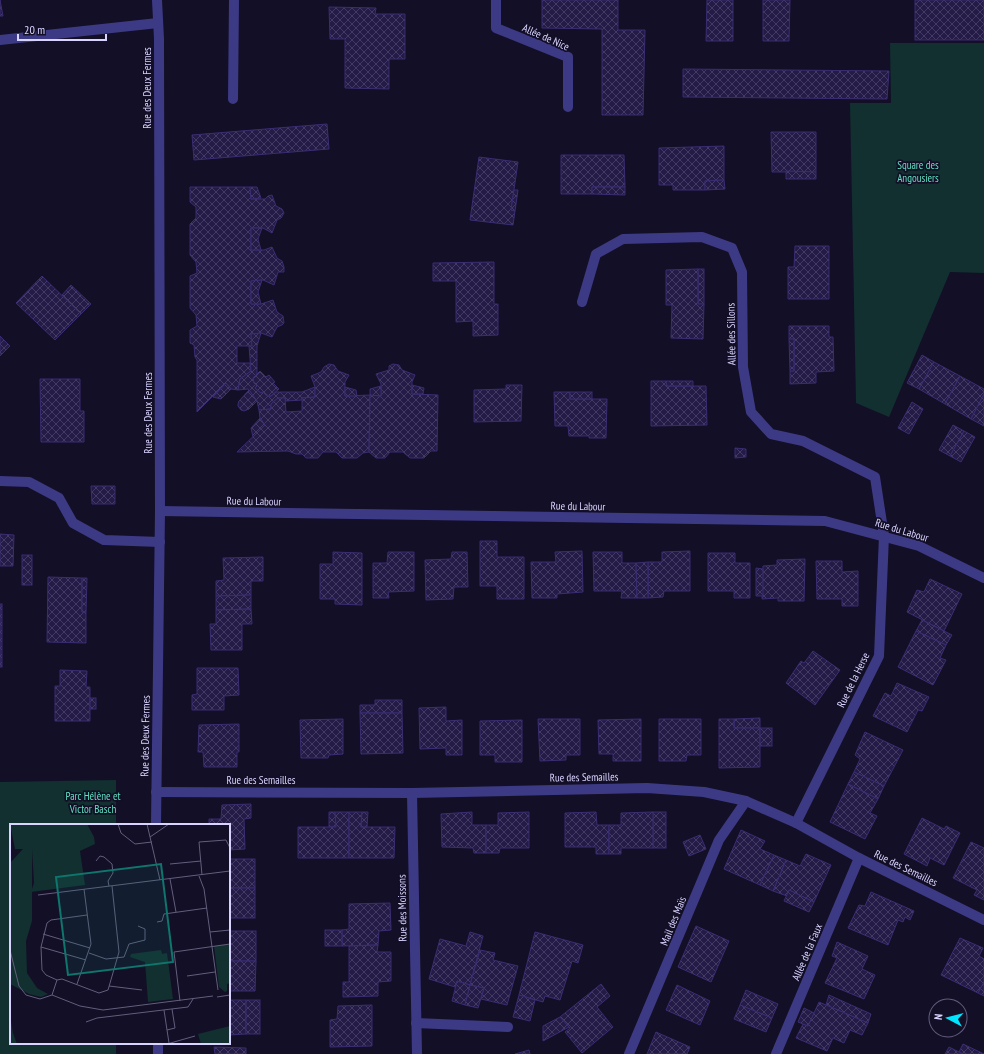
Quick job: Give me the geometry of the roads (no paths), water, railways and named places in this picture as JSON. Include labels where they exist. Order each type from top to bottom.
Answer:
[{"type":"street","name":"Rue des Deux Fermes","points":[[156,824],[160,542],[157,0]]},
{"type":"street","points":[[233,99],[234,0]]},
{"type":"street","name":"Allée de Nice","points":[[496,0],[496,28],[568,57],[568,107]]},
{"type":"street","points":[[0,40],[158,23]]},
{"type":"street","name":"Allée des Sillons","points":[[582,302],[596,254],[623,239],[702,237],[732,248],[742,272],[743,367],[752,412],[771,434],[803,441],[875,477],[884,536]]},
{"type":"street","points":[[0,481],[29,482],[59,498],[73,523],[104,540],[160,542]]},
{"type":"street","name":"Rue du Labour","points":[[160,511],[826,521],[919,546],[984,578]]},
{"type":"street","name":"Rue de la Herse","points":[[796,823],[879,656],[884,536]]},
{"type":"street","name":"Rue des Semailles","points":[[156,792],[412,792],[647,788],[704,792],[746,801],[796,823],[859,858],[984,920]]},
{"type":"street","name":"Rue des Moissons","points":[[412,792],[417,1054]]},
{"type":"street","name":"Mail des Maïs","points":[[629,1054],[720,840],[746,801]]},
{"type":"street","name":"Allée de la Faux","points":[[776,1054],[859,858]]},
{"type":"street","points":[[416,1023],[508,1027]]},
{"type":"park label","name":"Square des Angousiers","points":[[918,171]]},
{"type":"park label","name":"Parc Hélène et Victor Basch","points":[[93,802]]}]
